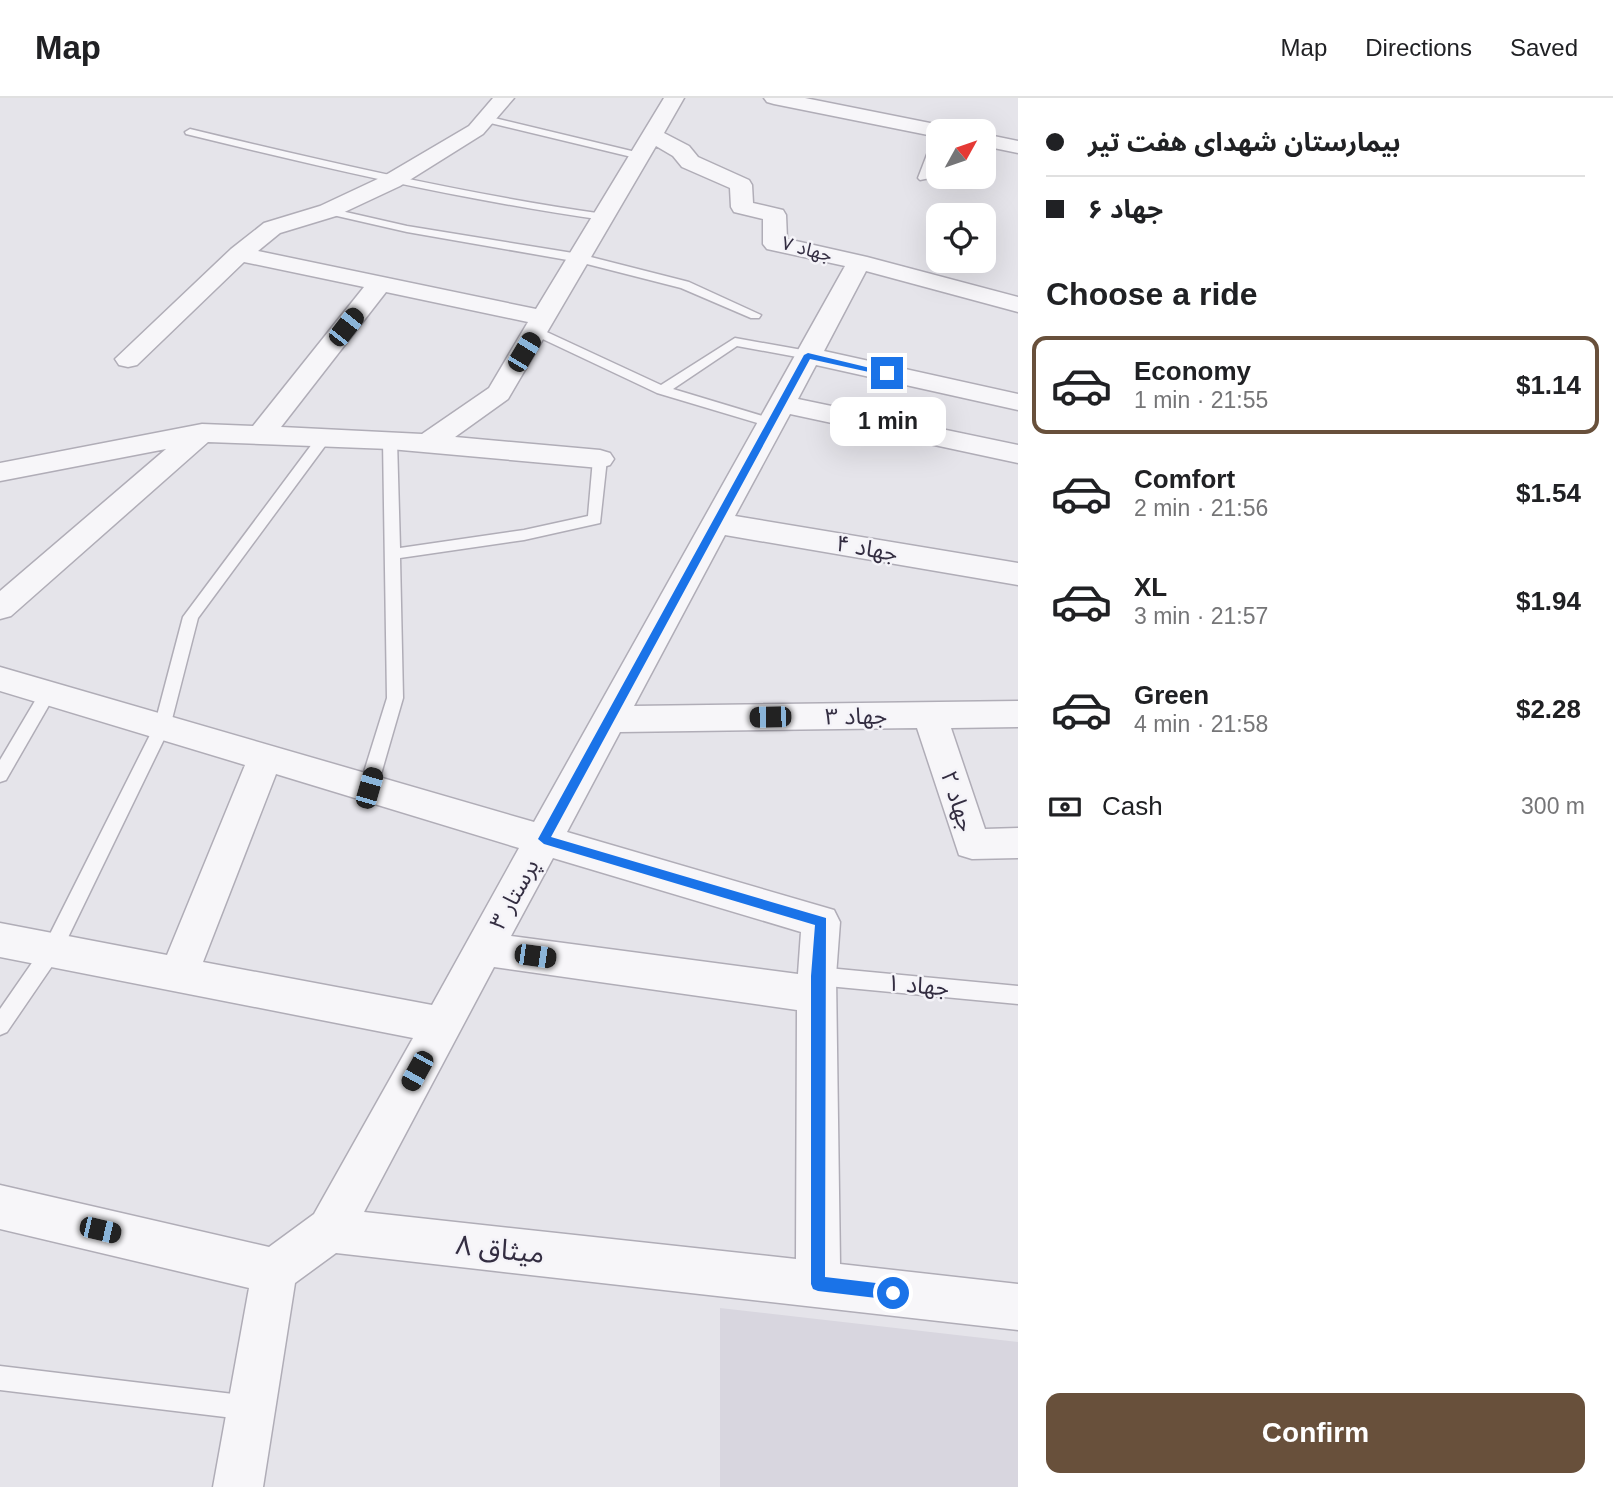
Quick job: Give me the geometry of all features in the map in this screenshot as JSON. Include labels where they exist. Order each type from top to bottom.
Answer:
[{"type":"street","points":[[128,359],[239,254],[272,228],[328,211],[392,181],[476,130],[505,98]]},
{"type":"street","points":[[427,443],[499,393],[674,98]]},
{"type":"street","points":[[774,98],[926,128]]},
{"type":"street","points":[[996,142],[1018,147]]},
{"type":"street","name":"جهاد ۷","points":[[646,146],[681,151],[690,162],[741,185],[742,207],[775,215],[775,244],[859,262],[1018,305]]},
{"type":"street","points":[[239,254],[380,283],[540,325]]},
{"type":"street","name":"پرستار ۳","points":[[330,1230],[859,262]]},
{"type":"street","points":[[260,436],[380,283]]},
{"type":"street","points":[[808,355],[1018,402]]},
{"type":"street","points":[[776,413],[1018,454]]},
{"type":"street","points":[[0,608],[202,433]]},
{"type":"street","points":[[0,472],[202,433],[390,440],[600,459]]},
{"type":"street","name":"جهاد ۴","points":[[716,523],[1018,574]]},
{"type":"street","points":[[0,679],[821,922],[818,985],[818,1284]]},
{"type":"street","name":"جهاد ۳","points":[[609,719],[1018,714]]},
{"type":"street","name":"جهاد ۲","points":[[930,715],[972,844],[1018,843]]},
{"type":"street","points":[[178,974],[267,757]]},
{"type":"street","points":[[0,940],[442,1025]]},
{"type":"street","points":[[484,949],[818,985]]},
{"type":"street","points":[[0,1207],[274,1270]]},
{"type":"street","points":[[238,1487],[274,1270],[330,1230]]},
{"type":"street","name":"میثاق ۸","points":[[330,1230],[1018,1307]]},
{"type":"lane","points":[[486,119],[646,146]]},
{"type":"lane","points":[[190,132],[392,181],[524,207],[604,218]]},
{"type":"lane","points":[[924,178],[926,172]]},
{"type":"lane","points":[[328,211],[407,229],[579,258],[685,285],[755,315]]},
{"type":"lane","points":[[540,325],[662,390],[776,413]]},
{"type":"lane","points":[[662,390],[735,342],[808,355]]},
{"type":"lane","points":[[0,1026],[52,950],[162,727],[191,617],[323,439]]},
{"type":"lane","points":[[369,788],[395,698],[390,440]]},
{"type":"lane","points":[[392,554],[524,535],[595,519],[600,459]]},
{"type":"lane","points":[[0,775],[48,693]]},
{"type":"lane","name":"جهاد ۱","points":[[818,985],[1018,995]]},
{"type":"lane","points":[[0,1378],[251,1408]]},
{"type":"shaded area","points":[[720,1308],[1018,1342],[1018,1487],[720,1487]]},
{"type":"route","points":[[887,373],[808,355],[544,839],[821,922],[817,976],[818,1284],[893,1293]]}]
